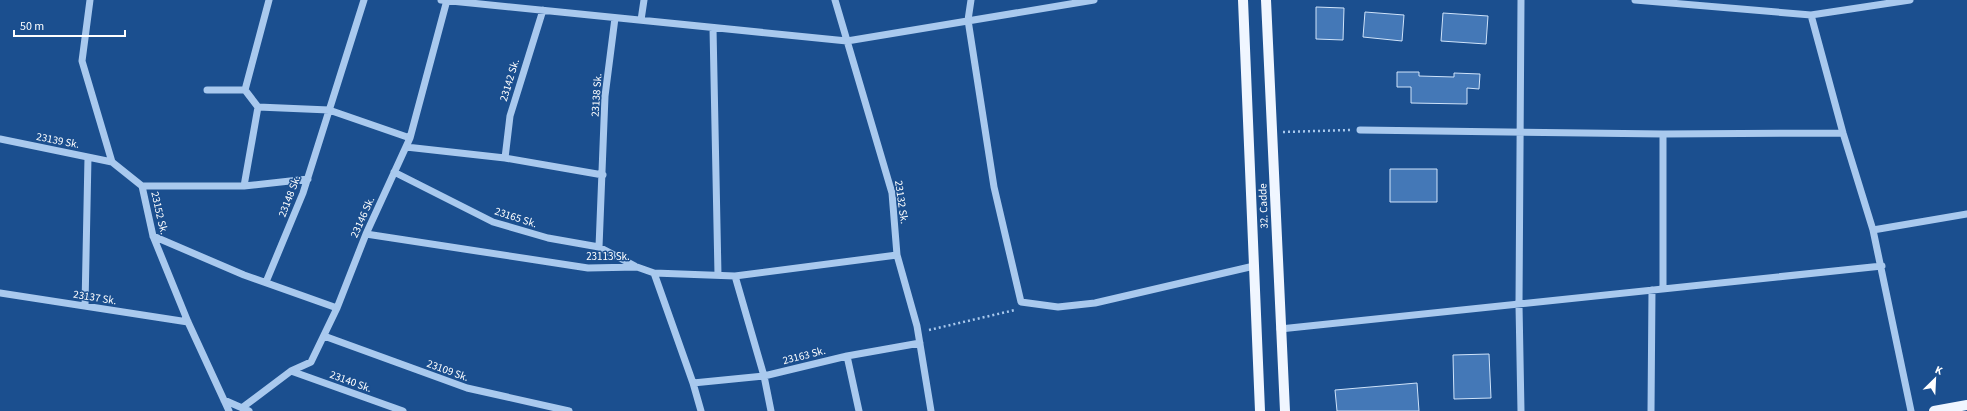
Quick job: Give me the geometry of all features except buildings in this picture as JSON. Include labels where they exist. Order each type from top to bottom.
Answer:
[{"type":"main road","name":"32. Cadde","points":[[1243,0],[1260,411]]},
{"type":"main road","name":"32. Cadde","points":[[1266,0],[1280,329],[1285,411]]},
{"type":"main road","points":[[1934,411],[1967,405]]},
{"type":"street","points":[[90,0],[82,62],[112,162]]},
{"type":"street","points":[[245,90],[269,0]]},
{"type":"street","name":"23148 Sk.","points":[[266,282],[308,179],[364,0]]},
{"type":"street","points":[[441,0],[847,41],[1094,0]]},
{"type":"street","name":"23146 Sk.","points":[[246,409],[291,371],[311,362],[338,308],[366,234],[410,138],[447,0]]},
{"type":"street","points":[[641,20],[644,0]]},
{"type":"street","name":"23132 Sk.","points":[[834,0],[892,193],[897,255],[918,333],[931,411]]},
{"type":"street","points":[[971,0],[968,20],[994,187],[1021,302],[1058,306],[1095,303],[1254,266]]},
{"type":"street","points":[[1521,0],[1519,305],[1521,411]]},
{"type":"street","points":[[1635,0],[1811,15],[1910,0]]},
{"type":"street","name":"23142 Sk.","points":[[506,158],[510,116],[543,10]]},
{"type":"street","points":[[1811,15],[1843,133],[1873,230],[1882,266],[1911,411]]},
{"type":"street","name":"23138 Sk.","points":[[600,247],[605,96],[615,18]]},
{"type":"street","points":[[713,28],[718,276]]},
{"type":"street","points":[[207,90],[245,90]]},
{"type":"street","points":[[244,186],[258,107],[245,90]]},
{"type":"street","points":[[258,107],[329,110],[410,138]]},
{"type":"street","points":[[1360,130],[1663,134],[1843,133]]},
{"type":"street","points":[[1663,134],[1663,289]]},
{"type":"street","name":"23139 Sk.","points":[[0,139],[112,162]]},
{"type":"street","points":[[406,147],[506,158],[603,175]]},
{"type":"street","points":[[85,306],[88,157]]},
{"type":"street","name":"23152 Sk.","points":[[112,162],[142,186],[153,236],[188,322],[229,411]]},
{"type":"street","name":"23165 Sk.","points":[[394,172],[493,222],[548,238],[600,247],[637,267]]},
{"type":"street","points":[[142,186],[244,186],[308,179]]},
{"type":"street","points":[[1873,230],[1967,214]]},
{"type":"street","name":"23113 Sk.","points":[[366,234],[588,268],[637,267],[654,273],[718,276],[735,276],[897,255]]},
{"type":"street","points":[[153,236],[244,275],[338,308]]},
{"type":"street","points":[[1280,329],[1882,266]]},
{"type":"street","points":[[654,273],[693,383],[700,411]]},
{"type":"street","points":[[735,276],[764,376],[771,411]]},
{"type":"street","points":[[1650,411],[1652,290]]},
{"type":"street","name":"23137 Sk.","points":[[0,293],[188,322]]},
{"type":"street","name":"23109 Sk.","points":[[324,336],[467,388],[569,411]]},
{"type":"street","name":"23163 Sk.","points":[[693,383],[764,376],[847,356],[920,343]]},
{"type":"street","points":[[847,356],[859,411]]},
{"type":"street","name":"23140 Sk.","points":[[291,371],[403,411]]},
{"type":"street","points":[[224,400],[246,409]]},
{"type":"path","points":[[1272,132],[1360,130]]},
{"type":"path","points":[[918,333],[1018,310]]}]
